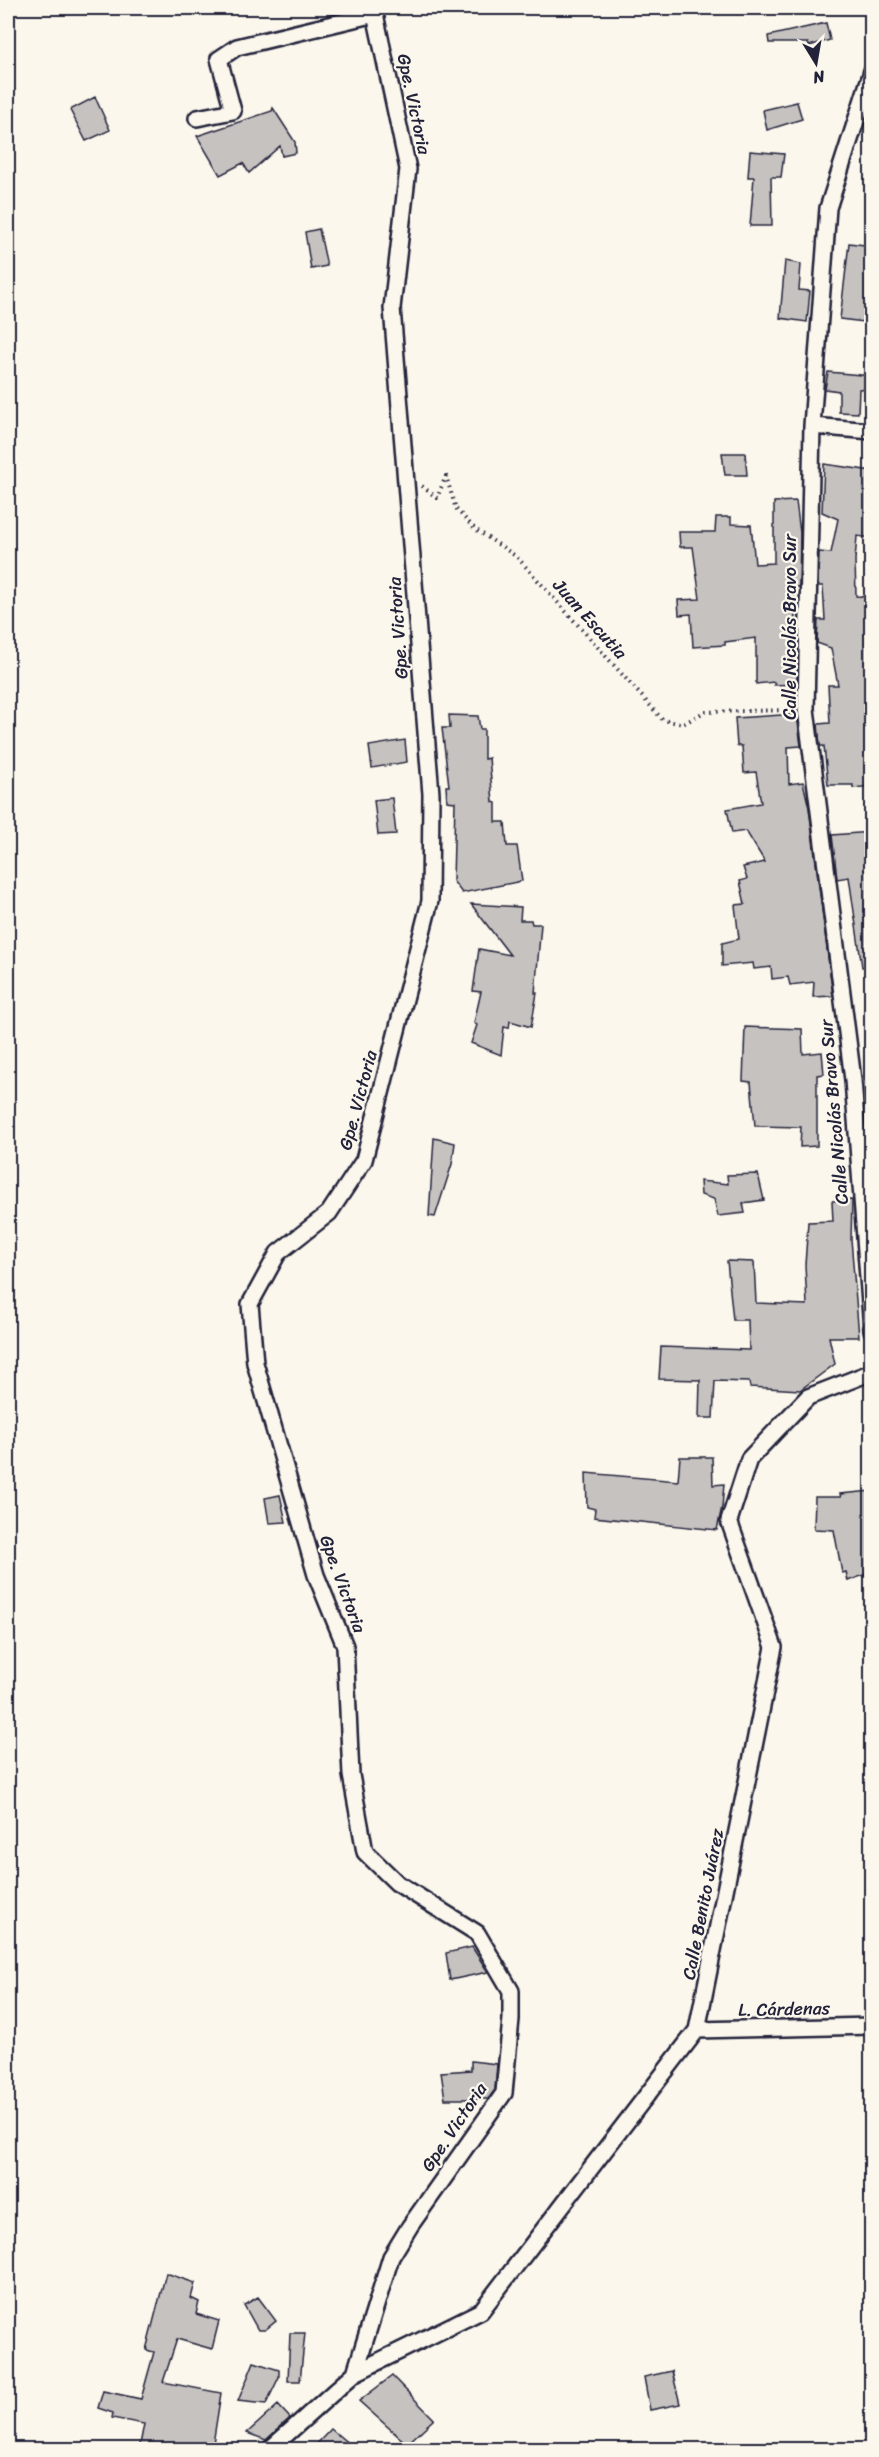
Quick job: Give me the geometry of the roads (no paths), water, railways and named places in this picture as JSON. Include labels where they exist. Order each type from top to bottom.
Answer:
[{"type":"street","points":[[197,118],[233,111],[219,59],[237,47],[376,11]]},
{"type":"street","name":"Gpe. Victoria","points":[[355,2373],[391,2257],[410,2226],[504,2093],[512,2019],[511,1991],[477,1933],[397,1883],[365,1852],[351,1775],[345,1646],[316,1575],[255,1363],[250,1304],[278,1253],[329,1213],[364,1160],[430,901],[431,794],[392,308],[408,169],[376,11]]},
{"type":"street","name":"Calle Nicolás Bravo Sur","points":[[872,71],[828,208],[812,426],[806,709],[853,1080],[872,1330]]},
{"type":"street","points":[[812,426],[872,431]]},
{"type":"street","name":"Calle Benito Juárez","points":[[355,2373],[481,2312],[698,2030],[774,1647],[729,1521],[748,1459],[808,1397],[872,1372]]},
{"type":"street","name":"L. Cárdenas","points":[[698,2030],[872,2026]]},
{"type":"street","points":[[269,2450],[355,2373]]}]
